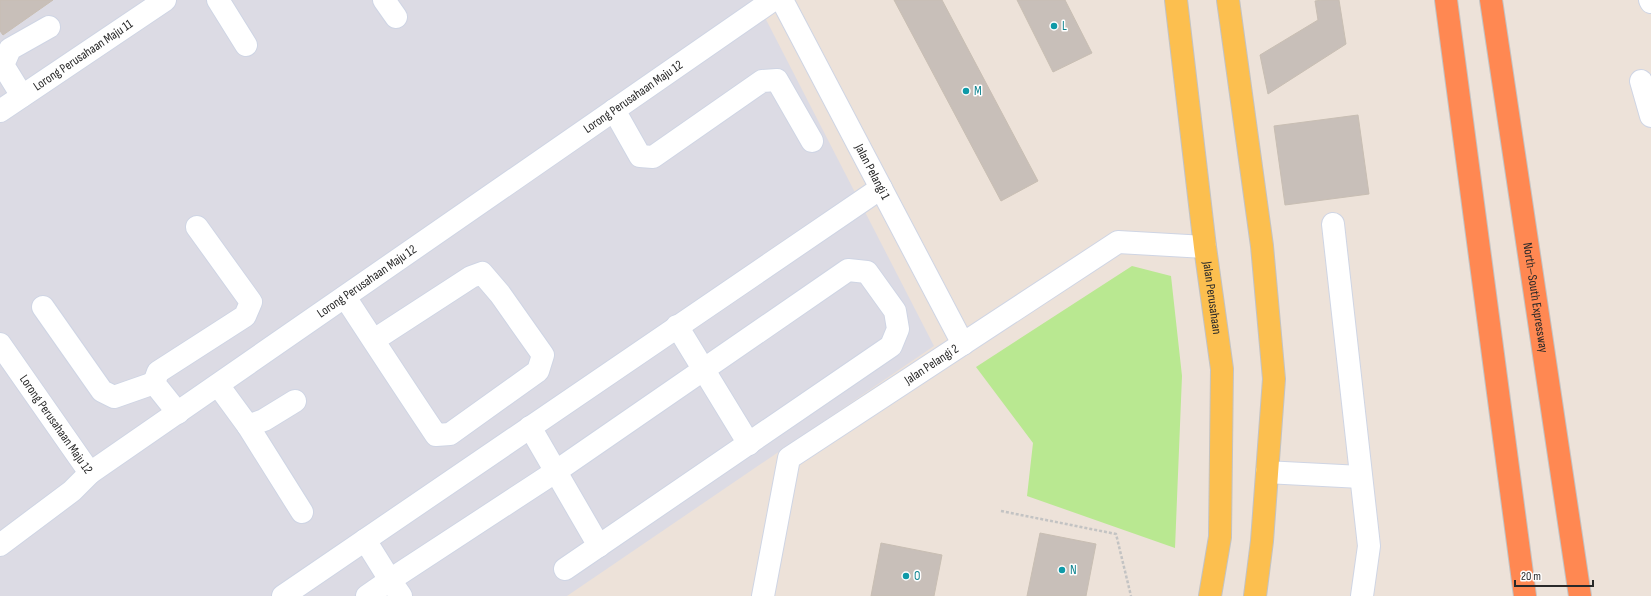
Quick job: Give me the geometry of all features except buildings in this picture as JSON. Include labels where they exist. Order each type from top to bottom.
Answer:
[{"type":"highway","points":[[1446,0],[1525,596]]},
{"type":"highway","name":"North–South Expressway","points":[[1491,0],[1580,596]]},
{"type":"main road","name":"Jalan Perusahaan","points":[[1176,0],[1205,247],[1222,369],[1220,537],[1210,596]]},
{"type":"main road","points":[[1228,0],[1262,246],[1274,379],[1262,541],[1255,596]]},
{"type":"street","name":"Lorong Perusahaan Maju 11","points":[[0,111],[165,0]]},
{"type":"street","points":[[218,0],[246,45]]},
{"type":"street","name":"Lorong Perusahaan Maju 12","points":[[0,344],[90,473],[773,0]]},
{"type":"street","name":"Jalan Pelangi 1","points":[[782,0],[963,344]]},
{"type":"street","points":[[22,96],[1,63],[10,49],[49,27]]},
{"type":"street","points":[[614,110],[640,156],[653,157],[762,80],[777,80],[812,141]]},
{"type":"street","points":[[1641,81],[1651,116]]},
{"type":"street","points":[[283,596],[881,188]]},
{"type":"street","points":[[1333,224],[1369,546],[1362,596]]},
{"type":"street","points":[[154,383],[158,372],[245,316],[251,302],[197,227]]},
{"type":"street","name":"Jalan Pelangi 2","points":[[763,596],[790,458],[1118,242],[1205,247]]},
{"type":"street","points":[[367,596],[396,588],[556,472],[848,270],[866,272],[896,311],[898,329],[891,346],[565,569]]},
{"type":"street","points":[[345,297],[436,435],[450,434],[538,371],[542,355],[500,294],[482,273],[471,276],[374,340]]},
{"type":"street","points":[[43,307],[102,391],[114,397],[154,383]]},
{"type":"street","points":[[677,326],[749,444]]},
{"type":"street","points":[[154,383],[178,413]]},
{"type":"street","points":[[218,385],[248,426],[302,512]]},
{"type":"street","points":[[248,426],[264,420],[295,401]]},
{"type":"street","points":[[530,427],[598,546]]},
{"type":"street","points":[[1267,472],[1361,477]]},
{"type":"street","points":[[0,544],[72,491],[90,473]]},
{"type":"street","points":[[365,540],[396,588]]},
{"type":"path","points":[[1001,511],[1116,534],[1131,596]]},
{"type":"shaded area","points":[[0,0],[756,0],[934,346],[567,596],[0,596]]},
{"type":"green space","points":[[1132,266],[1171,276],[1182,376],[1175,548],[1027,496],[1033,443],[976,367]]},
{"type":"place","name":"L","points":[[1054,26]]},
{"type":"place","name":"M","points":[[966,91]]},
{"type":"place","name":"N","points":[[1062,570]]},
{"type":"place","name":"O","points":[[906,576]]}]
